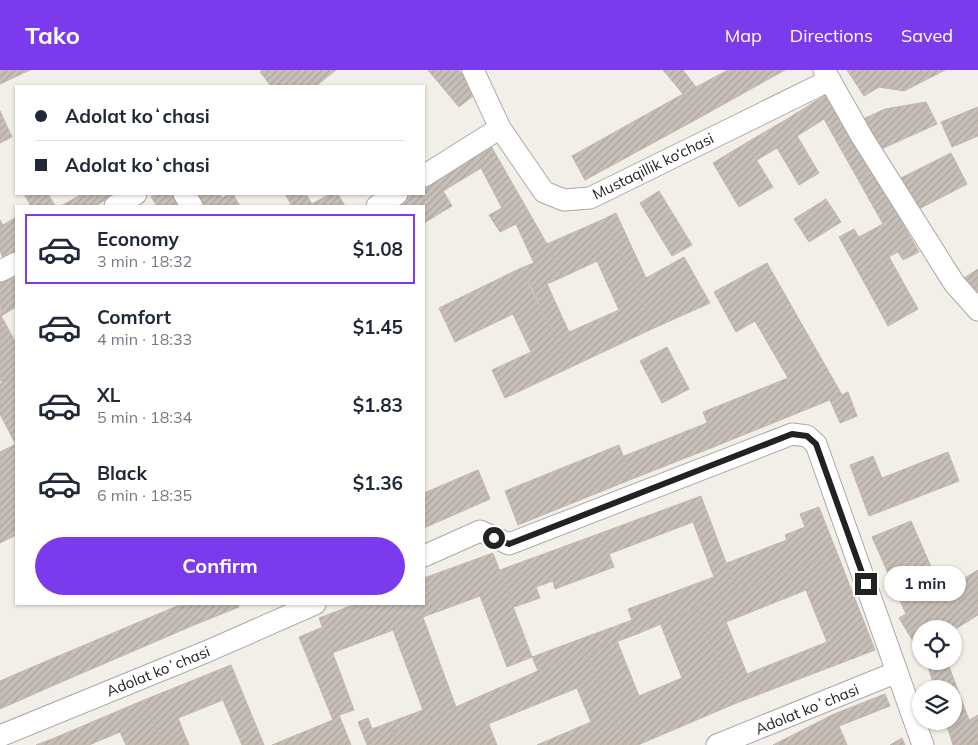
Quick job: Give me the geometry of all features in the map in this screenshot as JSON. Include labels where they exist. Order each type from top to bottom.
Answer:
[{"type":"street","name":"Mustaqillik ko‘chasi","points":[[473,70],[500,128],[544,192],[564,200],[590,198],[827,75],[862,138],[954,283],[978,310]]},
{"type":"street","points":[[425,175],[500,128]]},
{"type":"street","points":[[117,205],[134,195]]},
{"type":"street","points":[[379,205],[395,195]]},
{"type":"street","points":[[0,271],[15,264]]},
{"type":"street","points":[[425,556],[480,531],[509,544],[792,434],[807,436],[816,444],[923,745]]},
{"type":"street","name":"Adolat koʻchasi","points":[[0,736],[208,651],[313,605]]},
{"type":"street","name":"Adolat koʻchasi","points":[[717,745],[897,672]]},
{"type":"building","points":[[0,70],[30,70],[0,84]]},
{"type":"building","points":[[263,70],[336,70],[317,85],[270,85],[260,72]]},
{"type":"building","points":[[428,70],[459,70],[477,93],[459,107]]},
{"type":"building","points":[[663,70],[683,70],[696,87],[728,70],[785,70],[697,119],[683,94]]},
{"type":"building","points":[[847,70],[945,70],[904,91],[879,87],[864,96]]},
{"type":"building","points":[[683,94],[697,119],[585,180],[572,156]]},
{"type":"building","points":[[827,94],[919,252],[903,260],[898,252],[859,273],[839,237],[854,229],[859,237],[883,224],[824,119],[797,136],[787,119]]},
{"type":"building","points":[[926,102],[937,124],[879,150],[861,120],[885,109]]},
{"type":"building","points":[[978,107],[978,136],[952,147],[941,122]]},
{"type":"building","points":[[0,111],[12,137],[0,143]]},
{"type":"building","points":[[787,119],[819,173],[799,185],[777,148],[757,160],[746,143]]},
{"type":"building","points":[[746,143],[773,187],[739,207],[713,163]]},
{"type":"building","points":[[491,146],[547,244],[563,277],[533,290],[521,268],[534,263],[516,224],[500,232],[489,215],[502,208],[481,168],[443,191],[436,179]]},
{"type":"building","points":[[951,153],[967,184],[913,212],[897,180]]},
{"type":"building","points":[[436,179],[452,206],[425,222],[425,205],[396,204],[410,195],[425,195],[425,186]]},
{"type":"building","points":[[659,191],[692,245],[672,256],[640,203]]},
{"type":"building","points":[[49,195],[54,205],[30,205],[25,196]]},
{"type":"building","points":[[80,195],[114,195],[97,205],[63,205]]},
{"type":"building","points":[[154,195],[174,195],[179,205],[156,205],[151,197]]},
{"type":"building","points":[[199,195],[220,195],[222,198],[227,195],[234,195],[239,205],[204,205]]},
{"type":"building","points":[[286,195],[307,195],[312,204],[328,195],[339,195],[344,205],[291,205]]},
{"type":"building","points":[[826,199],[841,222],[809,242],[794,219]]},
{"type":"building","points":[[616,213],[646,278],[684,257],[710,303],[654,328],[604,219]]},
{"type":"building","points":[[15,218],[15,254],[4,260],[0,251],[0,220],[3,225]]},
{"type":"building","points":[[604,219],[654,328],[569,368],[533,290],[547,284],[569,332],[619,310],[597,261],[563,277],[547,244]]},
{"type":"building","points":[[889,257],[918,309],[888,326],[859,273]]},
{"type":"building","points":[[767,263],[842,395],[716,446],[703,412],[788,378],[755,321],[736,332],[714,292]]},
{"type":"building","points":[[521,268],[569,368],[505,398],[492,370],[531,352],[513,314],[455,342],[439,308]]},
{"type":"building","points":[[978,269],[978,299],[961,280]]},
{"type":"building","points":[[15,276],[15,308],[1,316],[0,283]]},
{"type":"building","points":[[0,314],[15,341],[15,376],[2,383],[0,380]]},
{"type":"building","points":[[667,347],[689,389],[662,403],[640,361]]},
{"type":"building","points":[[15,376],[15,443],[0,414],[0,384]]},
{"type":"building","points":[[848,392],[857,416],[840,423],[830,400]]},
{"type":"building","points":[[707,423],[716,446],[632,479],[624,456]]},
{"type":"building","points":[[15,444],[15,536],[0,543],[0,452]]},
{"type":"building","points":[[619,445],[632,479],[518,525],[505,491]]},
{"type":"building","points":[[948,452],[959,481],[869,516],[850,465],[873,456],[882,478]]},
{"type":"building","points":[[478,470],[490,499],[425,528],[425,493]]},
{"type":"building","points":[[701,496],[737,592],[637,634],[628,609],[714,577],[693,522],[609,554],[601,533]]},
{"type":"building","points":[[819,507],[837,553],[737,592],[727,563],[787,540],[785,535],[805,527],[800,514]]},
{"type":"building","points":[[911,521],[942,592],[906,614],[872,537]]},
{"type":"building","points":[[601,533],[614,567],[555,589],[553,581],[536,587],[540,598],[514,607],[500,570]]},
{"type":"building","points":[[493,553],[532,657],[507,667],[480,596],[423,617],[418,605],[425,605],[425,578]]},
{"type":"building","points":[[837,553],[875,650],[734,704],[697,608]],"holes":[[[806,590],[827,642],[747,674],[726,622]]]},
{"type":"building","points":[[978,570],[978,615],[962,625],[962,620],[912,620],[912,639],[899,618]]},
{"type":"building","points":[[180,605],[185,605],[194,625],[59,683],[49,660]]},
{"type":"building","points":[[185,605],[238,605],[239,607],[194,625]]},
{"type":"building","points":[[353,605],[418,605],[456,707],[366,742],[358,722],[368,718],[372,729],[423,710],[393,630],[332,653],[319,618]]},
{"type":"building","points":[[697,608],[734,704],[638,745],[625,745],[587,652],[617,641],[639,696],[682,678],[660,623]]},
{"type":"building","points":[[632,620],[637,634],[538,671],[532,657]]},
{"type":"building","points":[[323,627],[354,710],[339,715],[351,745],[272,745],[333,720],[299,637]]},
{"type":"building","points":[[587,652],[625,745],[537,745],[591,722],[577,688],[488,724],[478,697]]},
{"type":"building","points":[[49,660],[59,683],[0,709],[0,681]]},
{"type":"building","points":[[231,665],[264,745],[242,745],[223,700],[178,718],[189,745],[163,745],[144,700]]},
{"type":"building","points":[[929,670],[950,670],[954,680],[932,680]]},
{"type":"building","points":[[885,694],[890,706],[839,726],[834,714]]},
{"type":"building","points":[[478,697],[497,745],[398,745],[393,731]]},
{"type":"building","points":[[144,700],[163,745],[126,745],[120,732],[89,745],[54,745],[52,739]]},
{"type":"building","points":[[962,701],[969,720],[962,724]]},
{"type":"building","points":[[834,714],[847,745],[773,745]]},
{"type":"building","points":[[978,715],[978,745],[953,745],[949,732],[962,730],[962,724]]},
{"type":"building","points":[[393,731],[398,745],[367,745],[366,742]]},
{"type":"building","points":[[902,738],[905,745],[890,745]]},
{"type":"building","points":[[52,739],[54,745],[36,745]]},
{"type":"route","points":[[494,538],[509,544],[792,434],[807,436],[816,444],[866,584]]}]
